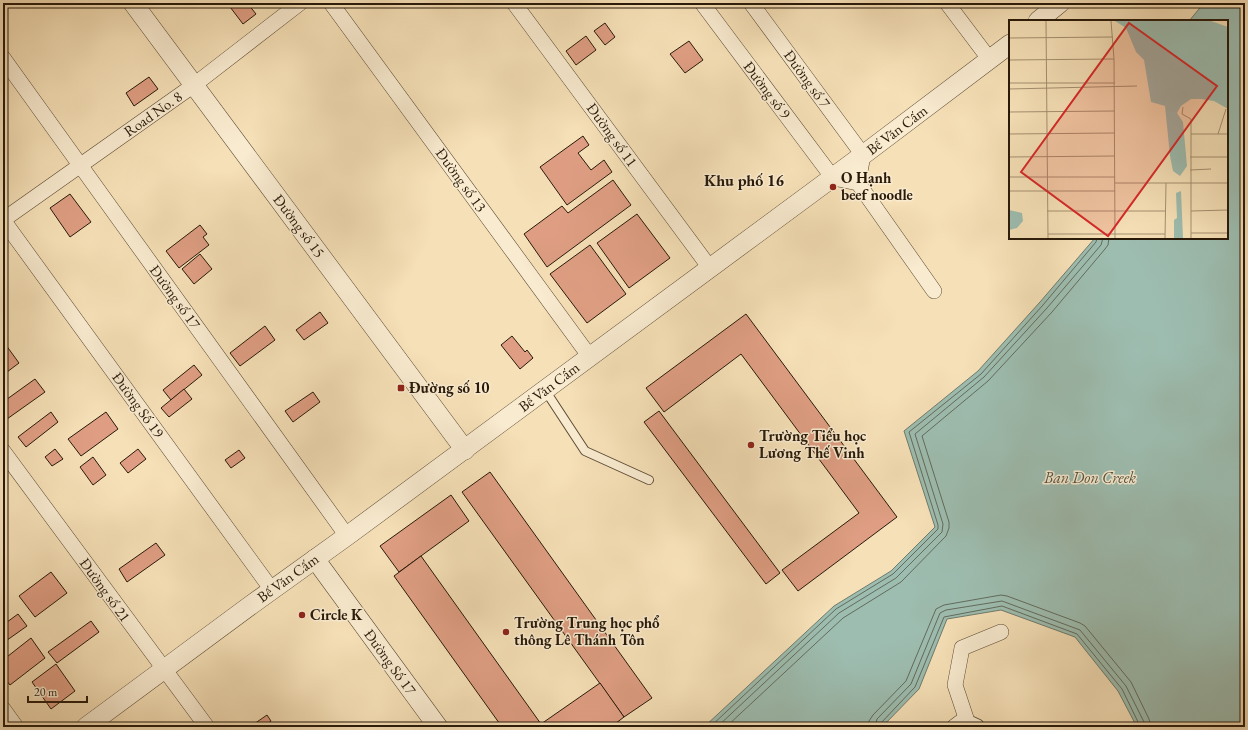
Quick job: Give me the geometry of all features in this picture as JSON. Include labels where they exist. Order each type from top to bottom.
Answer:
[{"type":"street","name":"Đường số 15","points":[[133,3],[465,450]]},
{"type":"street","name":"Road No. 8","points":[[3,220],[194,85],[300,3]]},
{"type":"street","name":"Đường số 13","points":[[331,3],[590,357]]},
{"type":"street","name":"Đường số 11","points":[[514,3],[710,268]]},
{"type":"street","name":"Đường số 9","points":[[702,3],[833,178]]},
{"type":"street","name":"Đường số 7","points":[[751,3],[863,155]]},
{"type":"street","points":[[947,3],[990,60]]},
{"type":"street","points":[[1039,20],[1060,3]]},
{"type":"street","name":"Bế Văn Cấm","points":[[86,727],[465,450],[833,178],[1009,45]]},
{"type":"street","name":"Đường số 17","points":[[3,58],[347,536]]},
{"type":"street","points":[[858,183],[863,155]]},
{"type":"street","points":[[833,178],[858,183],[934,291]]},
{"type":"street","name":"Đường Số 19","points":[[3,220],[272,590]]},
{"type":"street","name":"Đường số 21","points":[[3,451],[208,727]]},
{"type":"street","name":"Đường Số 17","points":[[315,559],[438,727]]},
{"type":"street","points":[[960,723],[955,685],[962,648],[1001,632]]},
{"type":"street","points":[[3,709],[16,727]]},
{"type":"lane","points":[[545,390],[585,451],[649,480]]},
{"type":"lane","points":[[960,723],[979,724],[980,727]]},
{"type":"water","name":"Ban Don Creek","points":[[1204,3],[1245,3],[1245,727],[1137,727],[1118,691],[1075,637],[1001,610],[947,619],[919,689],[882,727],[704,727],[834,606],[891,571],[935,527],[904,431],[978,371],[1094,239],[1228,239],[1228,20],[1190,20]]},
{"type":"building","points":[[227,3],[250,3],[248,4],[256,14],[243,24]]},
{"type":"building","points":[[605,23],[615,37],[605,45],[594,31]]},
{"type":"building","points":[[586,36],[596,50],[576,65],[566,51]]},
{"type":"building","points":[[689,41],[703,60],[685,73],[670,54]]},
{"type":"building","points":[[149,77],[158,89],[134,106],[126,93]]},
{"type":"building","points":[[583,136],[589,145],[578,153],[591,170],[604,160],[612,172],[567,205],[540,167]]},
{"type":"building","points":[[613,180],[631,205],[547,267],[524,234],[562,206],[568,213]]},
{"type":"building","points":[[70,194],[91,222],[70,237],[50,208]]},
{"type":"building","points":[[637,214],[670,258],[629,288],[597,243]]},
{"type":"building","points":[[200,225],[207,234],[203,237],[209,245],[179,268],[166,251]]},
{"type":"building","points":[[590,245],[626,294],[587,323],[550,274]]},
{"type":"building","points":[[200,254],[212,269],[194,284],[182,269]]},
{"type":"building","points":[[320,312],[328,323],[304,340],[296,330]]},
{"type":"building","points":[[746,314],[897,517],[798,591],[782,570],[859,513],[741,354],[664,412],[646,388]]},
{"type":"building","points":[[265,326],[275,340],[240,366],[230,353]]},
{"type":"building","points":[[512,336],[525,352],[527,350],[533,358],[520,369],[501,345]]},
{"type":"building","points":[[3,341],[19,363],[3,375]]},
{"type":"building","points":[[194,365],[202,375],[171,400],[163,390]]},
{"type":"building","points":[[35,379],[45,392],[7,419],[3,413],[3,402]]},
{"type":"building","points":[[184,389],[192,399],[169,417],[161,408]]},
{"type":"building","points":[[313,392],[320,402],[293,422],[285,411]]},
{"type":"building","points":[[659,411],[780,573],[766,584],[644,422]]},
{"type":"building","points":[[51,412],[58,422],[26,447],[18,437]]},
{"type":"building","points":[[106,412],[118,429],[81,456],[68,439]]},
{"type":"building","points":[[55,449],[63,459],[52,466],[45,457]]},
{"type":"building","points":[[138,449],[146,459],[128,473],[120,463]]},
{"type":"building","points":[[239,450],[245,458],[231,468],[225,460]]},
{"type":"building","points":[[93,457],[106,475],[93,485],[80,467]]},
{"type":"building","points":[[490,472],[652,698],[624,717],[462,492]]},
{"type":"building","points":[[451,495],[469,521],[399,572],[380,546]]},
{"type":"building","points":[[156,543],[165,555],[127,582],[119,569]]},
{"type":"building","points":[[421,556],[541,724],[600,683],[624,717],[611,727],[502,727],[394,576]]},
{"type":"building","points":[[51,572],[67,593],[35,617],[19,596]]},
{"type":"building","points":[[18,614],[27,626],[3,643],[3,625]]},
{"type":"building","points":[[91,621],[99,632],[57,663],[48,652]]},
{"type":"building","points":[[31,638],[45,658],[10,685],[3,676],[3,660]]},
{"type":"building","points":[[56,664],[75,691],[51,709],[32,682]]},
{"type":"building","points":[[267,715],[271,721],[263,727],[251,726]]},
{"type":"place","name":"O Hạnh beef noodle","points":[[833,187]]},
{"type":"place","name":"Đường số 10","points":[[401,388]]},
{"type":"place","name":"Trường Tiểu học Lương Thế Vinh","points":[[751,445]]},
{"type":"place","name":"Circle K","points":[[302,615]]},
{"type":"place","name":"Trường Trung học phổ thông Lê Thánh Tôn","points":[[506,632]]},
{"type":"district","name":"Khu phố 16","points":[[744,180]]}]
